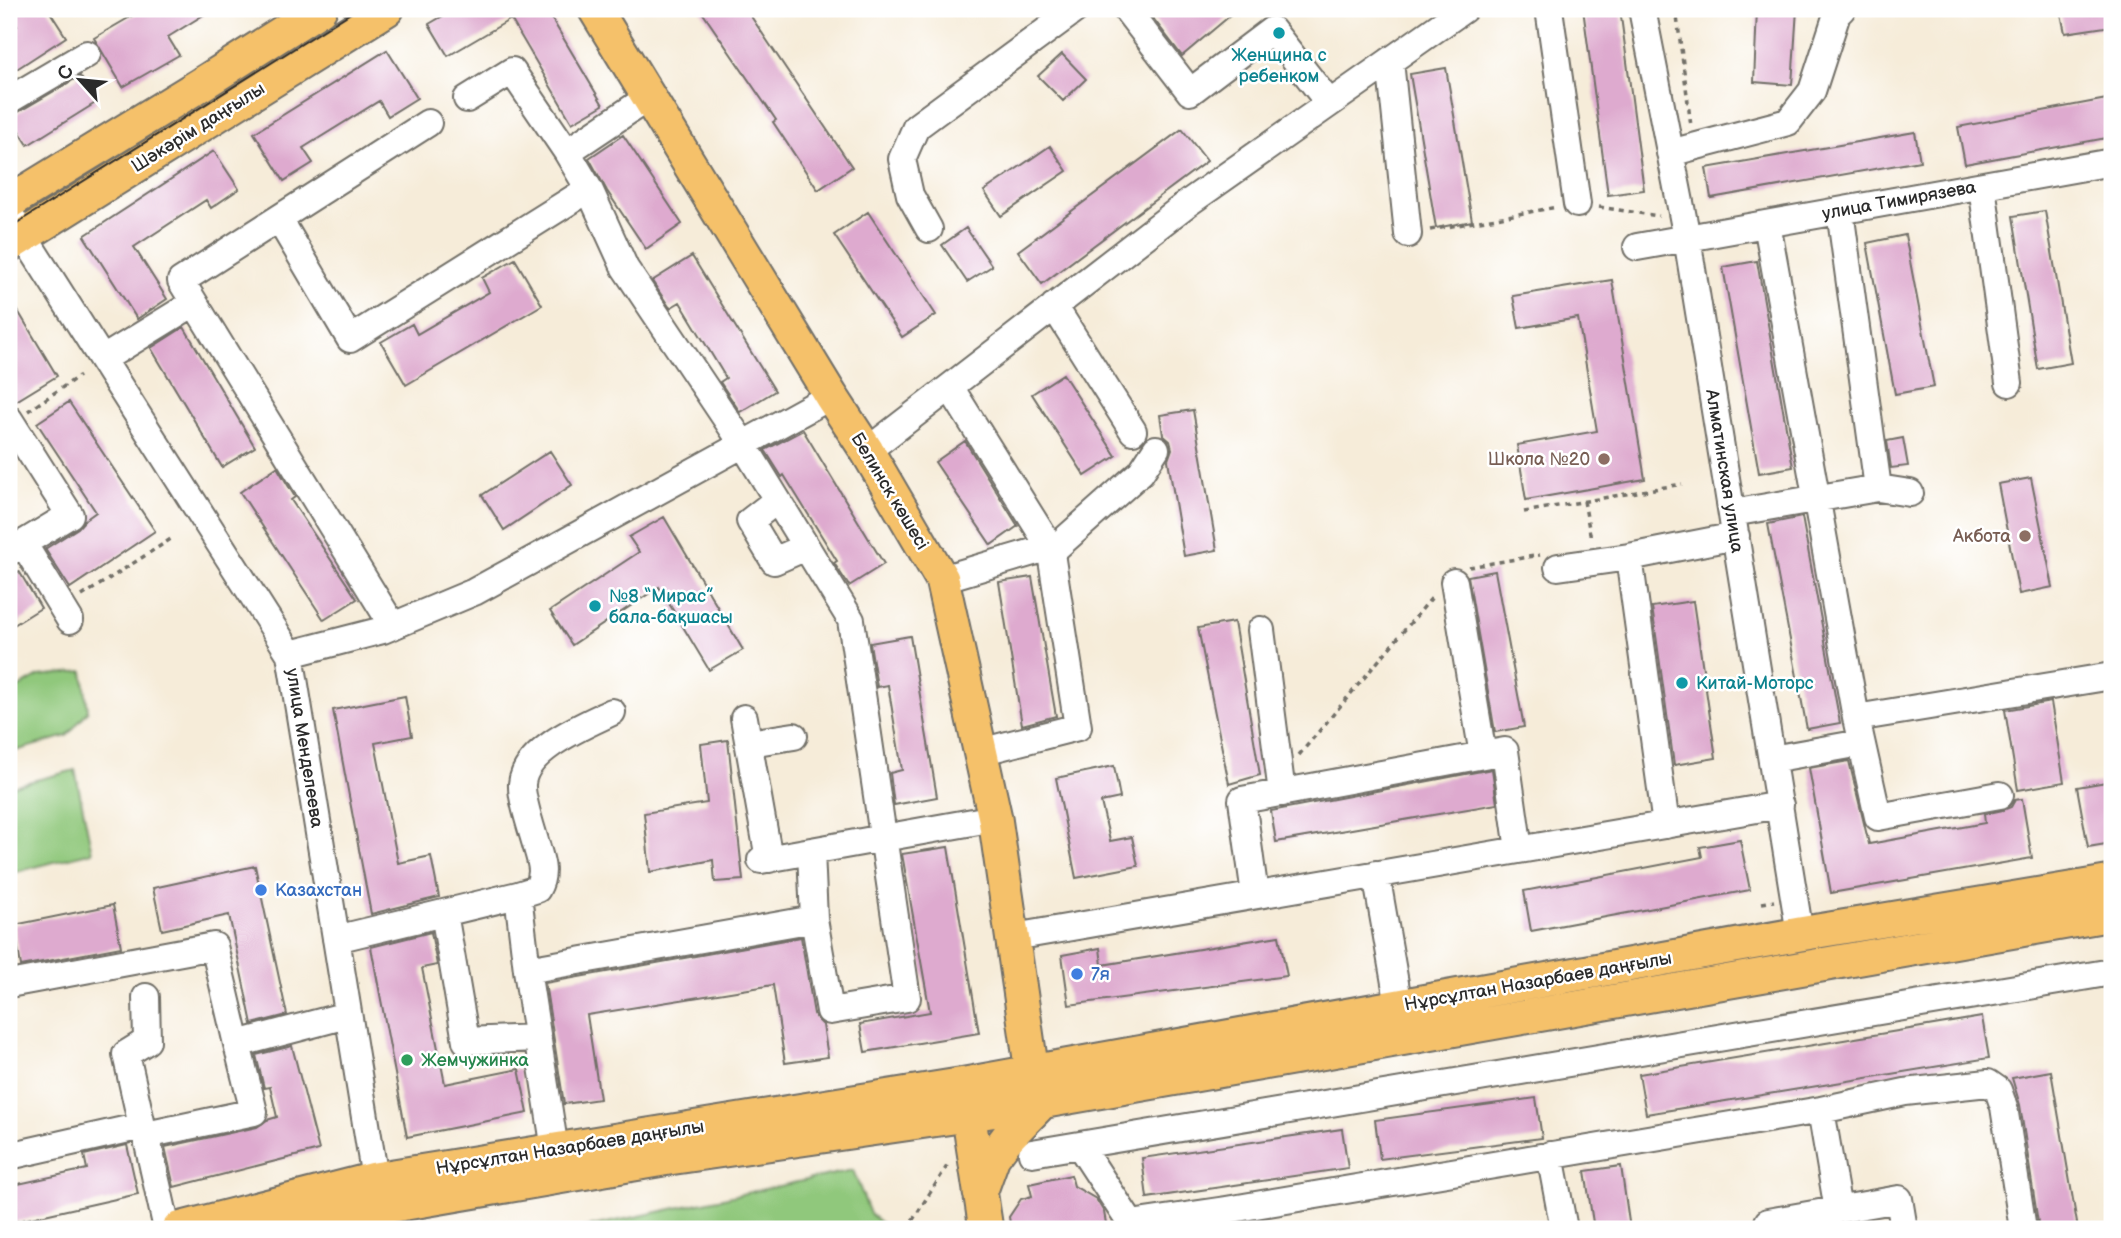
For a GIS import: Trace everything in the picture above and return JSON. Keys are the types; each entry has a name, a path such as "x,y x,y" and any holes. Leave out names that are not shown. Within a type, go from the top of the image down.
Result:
{"main road":[{"name":"Шәкәрім даңғылы","path":"9,202 320,9"},
{"name":"Шәкәрім даңғылы","path":"13,232 387,9"},
{"name":"Белинск көшесі","path":"595,9 867,451 942,579 995,818 1014,937 1025,1035 1036,1092"},
{"name":"Нұрсұлтан Назарбаев даңғылы","path":"1036,1092 1399,1006 1800,934 2112,882"},
{"name":"Нұрсұлтан Назарбаев даңғылы","path":"284,1229 379,1193 555,1150 1036,1092 1807,968 2112,914"},
{"path":"1800,934 1807,968"},
{"path":"980,1193 993,1157 1036,1092"},
{"name":"Нұрсұлтан Назарбаев даңғылы","path":"179,1229 379,1193 669,1158 966,1100"},
{"path":"966,1100 962,1158 980,1193 986,1229"}],"street":[{"path":"929,229 910,195 902,159 916,127 1076,9"},
{"path":"1126,9 1190,92 1272,30 1329,103"},
{"path":"867,451 1188,203 1464,9"},
{"path":"1549,9 1577,204"},
{"name":"Алматинская улица","path":"1642,9 1687,238 1800,934"},
{"path":"1670,153 1788,122 1812,91 1837,14 1842,9"},
{"path":"9,100 87,54"},
{"path":"1390,61 1408,234"},
{"path":"467,99 512,71 589,189 625,268 743,444 851,620 907,999 831,1011 814,919 811,851"},
{"path":"567,152 649,97"},
{"path":"393,626 181,281 428,123"},
{"name":"улица Тимирязева","path":"1637,247 2112,162"},
{"path":"1982,186 2009,383"},
{"path":"279,219 350,339 589,189"},
{"path":"1840,211 1878,488"},
{"path":"1767,224 1859,730 1878,817 2000,795"},
{"name":"улица Менделеева","path":"13,232 103,359 290,654 347,1015 379,1193"},
{"path":"103,359 194,303"},
{"path":"1054,306 1133,431"},
{"path":"950,387 1051,549 1078,727 981,752"},
{"path":"290,654 393,626 474,592 831,396"},
{"path":"10,421 70,515 16,547 66,614"},
{"path":"942,579 1051,549 1141,472 1156,449"},
{"path":"1554,560 1596,562 1629,557 1816,498 1878,488 1910,493"},
{"path":"1629,557 1666,825"},
{"path":"1454,580 1483,755"},
{"path":"1261,630 1281,785"},
{"path":"1772,759 1859,730 2112,676"},
{"path":"335,939 537,889 543,878 541,863 522,784 530,766 549,744 612,712"},
{"path":"794,736 746,730 765,860 995,818"},
{"path":"1255,895 1242,800 1281,785 1505,751 1519,850"},
{"path":"1014,937 1780,805"},
{"path":"1376,874 1399,1006"},
{"path":"518,895 555,1150"},
{"path":"444,913 466,1041 538,1038"},
{"path":"527,970 814,919"},
{"path":"9,984 214,946 254,1112 9,1156"},
{"path":"1032,1153 2112,972"},
{"path":"146,998 148,1041 126,1054 167,1229"},
{"path":"237,1044 347,1015"},
{"path":"1080,1146 1131,1226 1228,1220 1550,1155 1821,1110 1905,1092 1988,1083 1998,1090 2004,1107 2023,1229"},
{"path":"1821,1110 1838,1210"},
{"path":"1550,1155 1564,1229"},
{"path":"1770,1229 1768,1222 1899,1199 1904,1229"}],"path":[{"path":"1408,234 1577,204 1659,216"},
{"path":"10,421 79,376"},
{"path":"1524,512 1682,484"},
{"path":"1584,501 1596,562"},
{"path":"66,614 174,537"},
{"path":"1281,785 1454,580 1554,560"},
{"path":"907,1229 962,1158"}],"green space":[{"path":"83,671 88,711 67,736 9,753 9,693 39,676"},
{"path":"75,770 92,852 9,874 9,787"},
{"path":"853,1170 870,1214 888,1229 579,1229"}],"building":[{"path":"9,9 48,9 66,37 9,74 9,32 17,26 9,14"},
{"path":"144,9 213,9 168,37 179,55 123,87 94,38"},
{"path":"455,9 546,9 603,105 572,123 511,19 448,56 429,24"},
{"path":"700,9 746,9 852,167 818,190 773,122 776,120"},
{"path":"1146,9 1238,9 1182,56"},
{"path":"1583,9 1620,9 1644,190 1608,195"},
{"path":"1757,9 1797,9 1792,85 1754,82"},
{"path":"2060,9 2112,9 2112,26 2065,33"},
{"path":"387,50 417,98 388,116 379,101 303,148 313,163 284,181 254,133"},
{"path":"1062,54 1086,79 1063,101 1038,76"},
{"path":"1446,68 1472,221 1436,228 1410,74"},
{"path":"80,76 97,102 28,145 10,117"},
{"path":"2112,98 2112,137 1965,164 1958,127"},
{"path":"1182,129 1207,161 1042,284 1018,251"},
{"path":"1915,132 1920,161 1711,198 1706,168"},
{"path":"623,135 682,224 646,249 607,191 589,158"},
{"path":"1050,146 1067,171 1001,216 984,191"},
{"path":"214,151 239,189 211,208 206,200 134,247 167,299 137,319 84,236"},
{"path":"2045,211 2071,363 2038,369 2013,216"},
{"path":"868,212 936,315 902,337 834,235"},
{"path":"966,228 992,266 967,282 942,245"},
{"path":"1905,235 1934,387 1895,394 1867,243"},
{"path":"692,256 775,391 740,412 720,382 726,378 680,302 670,308 652,281"},
{"path":"515,259 542,305 406,385 381,342 412,324 417,334 489,292 482,278"},
{"path":"1757,261 1793,467 1759,473 1723,267"},
{"path":"1612,280 1645,479 1526,500 1517,445 1597,431 1578,318 1519,328 1513,296"},
{"path":"9,296 57,376 16,401 9,388"},
{"path":"184,327 255,447 222,467 151,348"},
{"path":"1063,374 1116,456 1085,476 1032,394"},
{"path":"69,402 155,531 70,588 45,549 78,528 96,512 37,423"},
{"path":"1193,410 1217,550 1184,556 1168,460 1172,449 1170,441 1163,435 1160,415"},
{"path":"803,430 884,564 849,586 834,563 837,561 784,475 782,477 765,450"},
{"path":"1903,438 1908,466 1891,468 1887,441"},
{"path":"965,441 1018,526 991,545 935,462"},
{"path":"550,451 572,485 504,530 482,495"},
{"path":"277,467 295,497 291,500 357,599 324,620 240,492"},
{"name":"Акбота","path":"2031,478 2053,587 2019,594 1998,484"},
{"path":"664,517 743,650 709,670 659,587 572,645 550,611 639,552 629,537"},
{"path":"1802,517 1840,723 1807,729 1768,524"},
{"path":"19,571 41,608 9,628 9,577"},
{"path":"1495,571 1524,727 1495,732 1468,576"},
{"path":"1032,577 1056,716 1022,725 999,582"},
{"name":"Китай-Моторс","path":"1693,601 1716,758 1674,765 1652,607"},
{"path":"1234,622 1260,775 1229,784 1198,628"},
{"path":"910,636 937,797 894,805 890,773 902,770 888,685 877,687 870,643"},
{"path":"405,696 412,736 375,743 398,863 431,856 439,897 371,914 333,710"},
{"path":"2051,702 2064,782 2018,790 2005,710"},
{"path":"728,740 743,880 715,882 713,860 650,872 644,813 707,803 701,744"},
{"path":"1849,761 1869,844 1985,823 1984,814 2011,807 2015,800 2022,799 2032,858 1831,893 1809,768"},
{"path":"1114,766 1120,798 1101,802 1110,841 1132,837 1138,866 1076,878 1056,778"},
{"path":"1492,769 1497,804 1276,842 1271,811"},
{"path":"2112,781 2112,843 2088,847 2077,787"},
{"path":"1740,840 1750,890 1531,931 1524,891 1702,857 1700,847"},
{"path":"948,847 979,1033 865,1052 860,1024 930,1012 902,854"},
{"path":"255,866 287,1015 252,1024 229,915 162,930 153,888"},
{"path":"113,905 121,947 21,966 14,925"},
{"path":"431,932 437,965 422,968 445,1084 519,1069 528,1113 407,1137 371,947"},
{"path":"1279,936 1287,976 1069,1005 1062,955 1100,948 1102,965"},
{"path":"801,937 814,1014 823,1025 828,1057 785,1063 773,985 587,1015 600,1099 564,1104 545,983"},
{"path":"1982,1017 1989,1058 1646,1114 1639,1074"},
{"path":"292,1046 319,1150 174,1187 165,1147 257,1127 277,1117 270,1087 264,1088 256,1055"},
{"path":"2051,1071 2078,1229 2039,1229 2020,1105 2012,1078"},
{"path":"1536,1098 1542,1138 1380,1159 1375,1120"},
{"path":"1342,1129 1348,1168 1147,1198 1142,1158"},
{"path":"127,1145 138,1194 9,1223 9,1186 87,1169 84,1155"},
{"path":"1621,1166 1630,1229 1594,1229 1585,1171"},
{"path":"1071,1175 1074,1186 1096,1199 1104,1212 1107,1229 1011,1229 1009,1217 1021,1199 1032,1196 1029,1184"}],"tram line":[{"path":"9,228 357,9"}],"place":[{"name":"Женщина с ребенком","path":"1279,33"},
{"name":"Школа №20","path":"1604,459"},
{"name":"Акбота","path":"2025,536"},
{"name":"№8 “Мирас” бала-бақшасы","path":"595,606"},
{"name":"Китай-Моторс","path":"1682,683"},
{"name":"Казахстан","path":"261,890"},
{"name":"7я","path":"1077,974"},
{"name":"Жемчужинка","path":"407,1060"}]}
